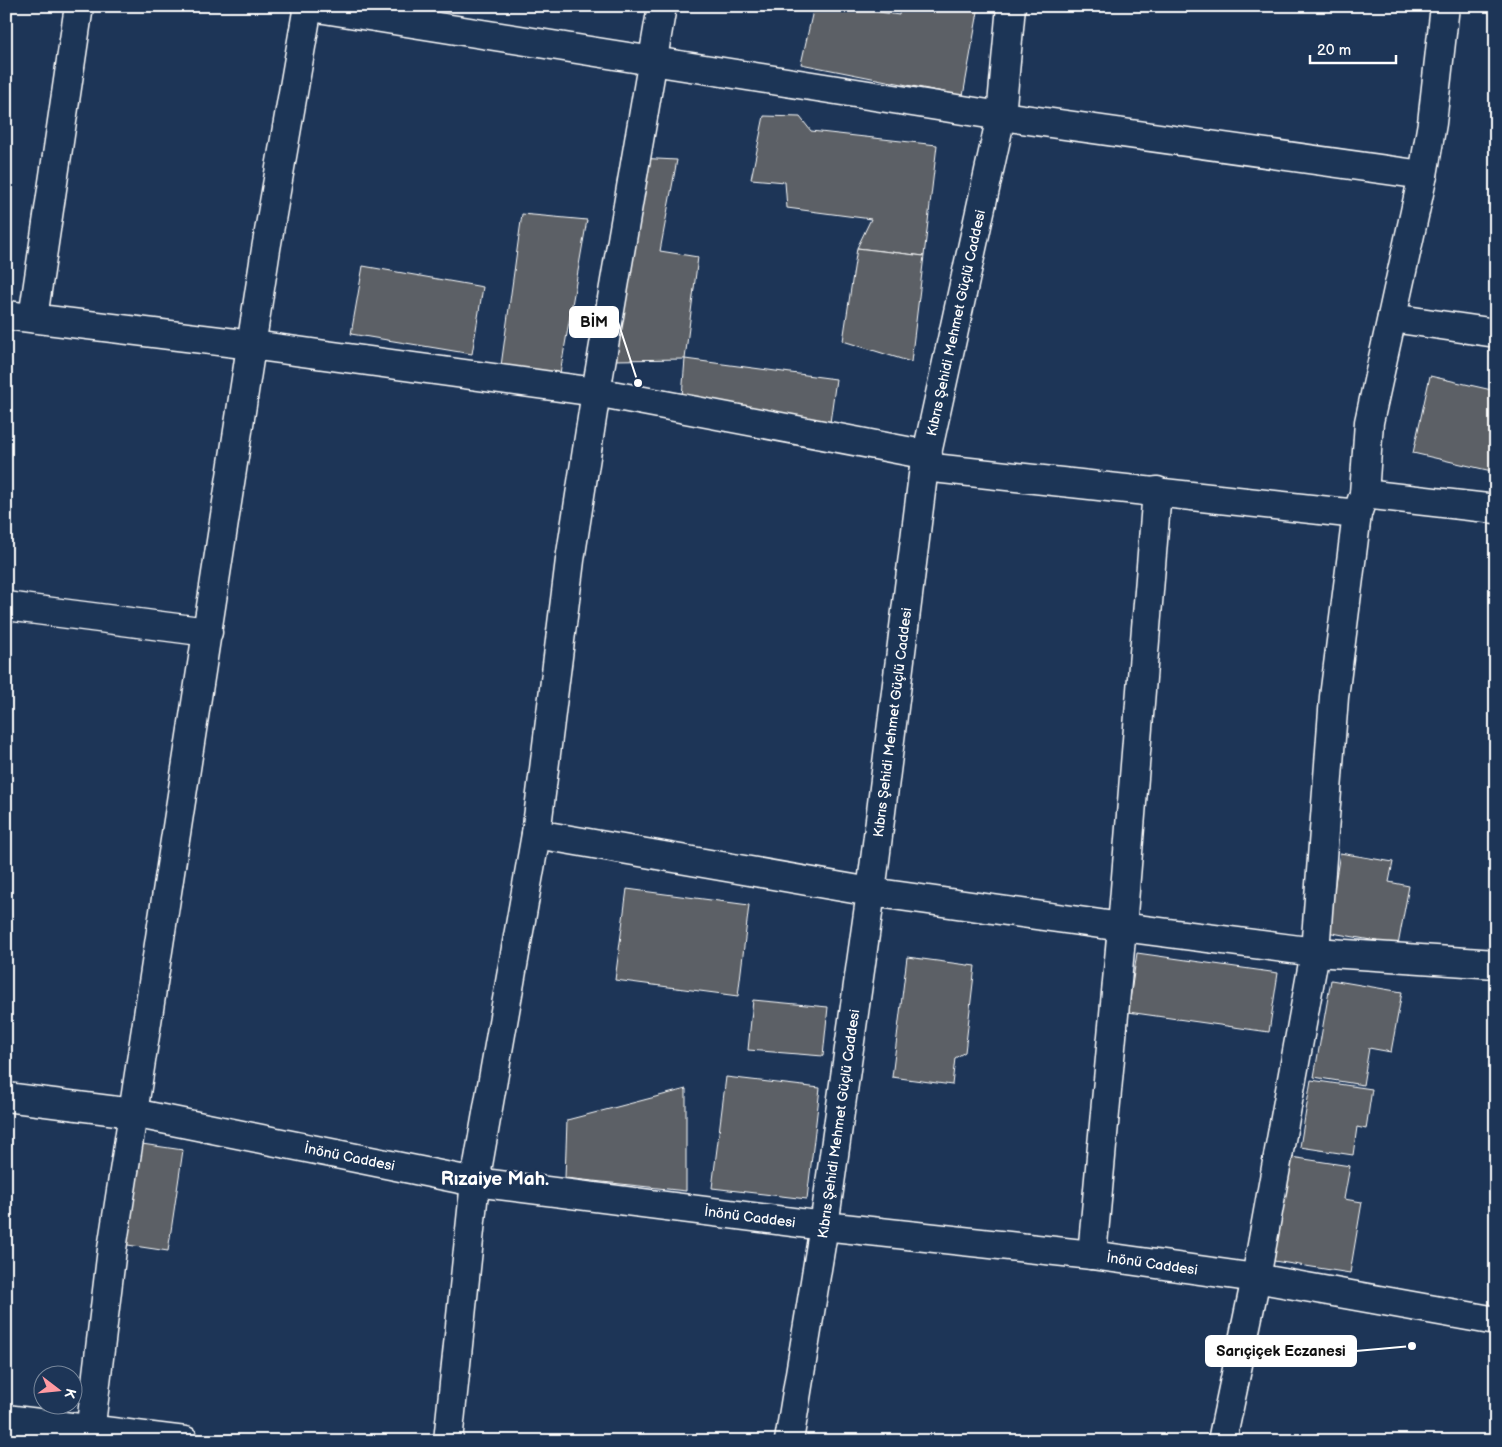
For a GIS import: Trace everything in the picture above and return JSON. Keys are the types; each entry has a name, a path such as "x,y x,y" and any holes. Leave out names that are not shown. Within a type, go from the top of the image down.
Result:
{"street":[{"path":"34,318 79,6"},
{"path":"90,1435 112,1249 266,249 307,6 1001,116 1423,175"},
{"path":"448,1441 475,1182 536,834 570,560 596,392 662,6"},
{"name":"Kıbrıs Şehidi Mehmet Güçlü Caddesi","path":"789,1441 824,1226 871,892 926,461 1001,116 1011,6"},
{"path":"1222,1441 1256,1278 1315,952 1334,696 1361,504 1369,422 1423,175 1432,124 1445,6"},
{"path":"6,314 252,344 596,392 926,461 1157,491 1361,504 1496,509"},
{"path":"1392,318 1496,333"},
{"path":"1092,1255 1122,927 1157,491"},
{"path":"6,606 208,632"},
{"path":"536,834 871,892 1122,927 1315,952 1496,964"},
{"name":"İnönü Caddesi","path":"6,1097 133,1113 475,1182 824,1226 1092,1255 1256,1278 1496,1321"},
{"path":"6,1419 90,1435 185,1441"}],"building":[{"path":"814,6 860,6 860,9 899,15 900,6 979,6 963,96 801,64"},
{"path":"764,116 800,117 811,131 937,145 924,256 857,248 871,219 787,208 785,182 751,179"},
{"path":"637,158 677,160 660,251 698,257 685,359 614,360"},
{"path":"522,214 587,220 560,373 500,373"},
{"path":"857,248 924,256 911,362 843,341"},
{"path":"363,266 483,287 472,354 351,334"},
{"path":"685,359 836,379 828,437 681,409"},
{"path":"1430,376 1496,391 1496,472 1413,453"},
{"path":"1340,853 1393,862 1389,882 1409,886 1398,945 1327,932"},
{"path":"627,889 749,905 738,996 615,980"},
{"path":"1137,953 1278,973 1269,1032 1128,1012"},
{"path":"907,957 975,966 965,1052 955,1058 952,1085 892,1077"},
{"path":"1331,980 1402,992 1391,1052 1369,1048 1363,1085 1314,1077"},
{"path":"753,1000 828,1007 823,1056 748,1050"},
{"path":"726,1077 820,1088 807,1199 712,1188"},
{"path":"1311,1080 1372,1089 1366,1129 1357,1127 1353,1155 1300,1147"},
{"path":"686,1089 686,1191 565,1178 567,1120"},
{"path":"135,1143 183,1150 168,1251 121,1244"},
{"path":"1291,1157 1350,1166 1344,1199 1362,1202 1350,1273 1274,1261"}],"place":[{"name":"BİM","path":"638,383"},
{"name":"Sarıçiçek Eczanesi","path":"1412,1346"}],"district":[{"name":"Rızaiye Mah.","path":"495,1179"}]}
